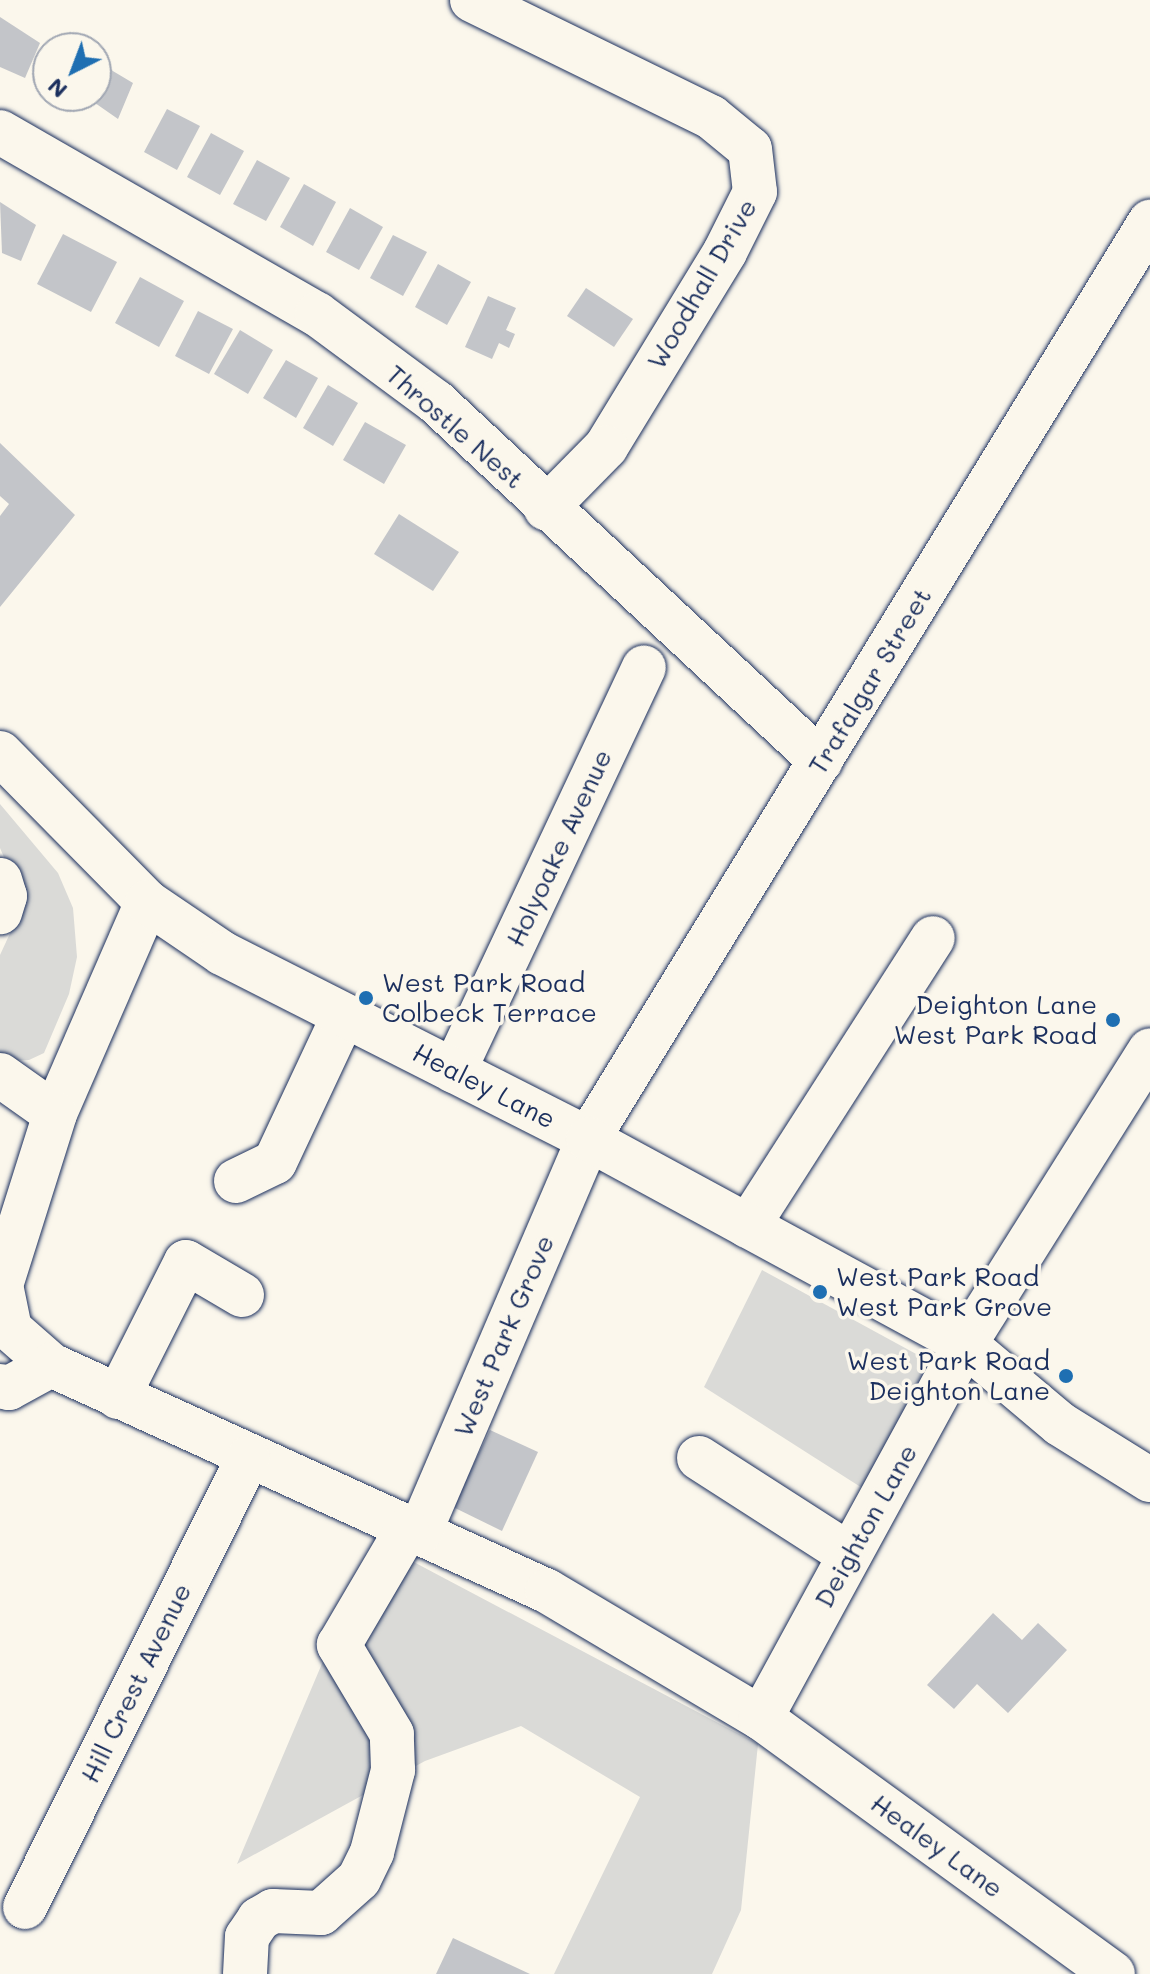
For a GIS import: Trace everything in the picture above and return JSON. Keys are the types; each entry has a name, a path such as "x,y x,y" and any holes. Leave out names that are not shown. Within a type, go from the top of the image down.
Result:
{"street":[{"name":"Woodhall Drive","path":"472,0 711,117 750,149 755,192 725,252 606,447 546,508"},
{"name":"Throstle Nest","path":"0,132 317,314 436,402 546,508 821,761"},
{"name":"Trafalgar Street","path":"588,1139 1150,222"},
{"name":"Holyoake Avenue","path":"454,1071 644,668"},
{"name":"Healey Lane","path":"0,753 147,902 222,953 588,1139 965,1344 1060,1424 1150,1480"},
{"path":"0,880 5,896 0,912"},
{"name":"Healey Lane","path":"147,902 55,1114 4,1263 1,1285 10,1329 51,1365 248,1458 547,1591 761,1718 1113,1974"},
{"path":"748,1226 933,938"},
{"path":"236,1181 275,1162 344,1015"},
{"name":"Deighton Lane","path":"761,1718 965,1344 1150,1050"},
{"path":"0,1075 55,1114"},
{"name":"West Park Grove","path":"245,1974 247,1937 259,1919 273,1911 321,1913 359,1879 372,1852 393,1770 392,1734 339,1645 413,1532 588,1139"},
{"path":"118,1397 186,1262 242,1295"},
{"path":"0,1386 9,1388 51,1365"},
{"name":"Hill Crest Avenue","path":"25,1907 248,1458"},
{"path":"699,1458 850,1555"}],"shaded area":[{"path":"0,804 58,873 73,908 77,957 69,994 44,1053 29,1060 11,1061 0,1054 0,955 12,929 10,871 0,848"},
{"path":"762,1270 929,1361 932,1382 870,1493 704,1387"},
{"path":"374,1541 758,1744 741,1910 712,1974 554,1974 640,1797 521,1726 425,1761 237,1864"}],"building":[{"path":"0,17 32,38 32,62 25,78 0,67"},
{"path":"112,71 133,83 118,119 108,112 112,112"},
{"path":"167,109 200,126 177,170 144,152"},
{"path":"211,133 244,151 220,195 187,177"},
{"path":"257,160 290,178 266,221 233,204"},
{"path":"304,184 336,202 313,246 280,227"},
{"path":"0,202 36,225 21,261 2,253"},
{"path":"350,208 383,227 359,270 326,252"},
{"path":"63,234 117,262 91,312 37,284"},
{"path":"393,235 427,252 403,296 370,278"},
{"path":"438,264 471,282 447,325 415,307"},
{"path":"140,277 184,301 159,347 115,323"},
{"path":"586,288 633,319 614,347 567,316"},
{"path":"488,296 516,308 506,330 515,334 509,348 499,343 492,359 465,347"},
{"path":"198,311 233,329 209,374 175,356"},
{"path":"240,330 273,350 248,394 214,374"},
{"path":"286,360 318,378 296,418 263,398"},
{"path":"328,385 358,403 333,446 303,428"},
{"path":"365,422 406,445 384,484 343,460"},
{"path":"0,443 75,515 0,607 0,516 9,504 0,496"},
{"path":"399,514 459,552 433,591 374,554"},
{"path":"490,1430 538,1452 502,1531 453,1507"},
{"path":"993,1613 1022,1640 1038,1623 1067,1650 1008,1713 977,1684 954,1709 927,1685"},
{"path":"453,1938 530,1974 436,1974"}],"place":[{"name":"West Park Road Colbeck Terrace","path":"366,998"},
{"name":"Deighton Lane West Park Road","path":"1113,1020"},
{"name":"West Park Road West Park Grove","path":"820,1292"},
{"name":"West Park Road Deighton Lane","path":"1066,1376"}]}
